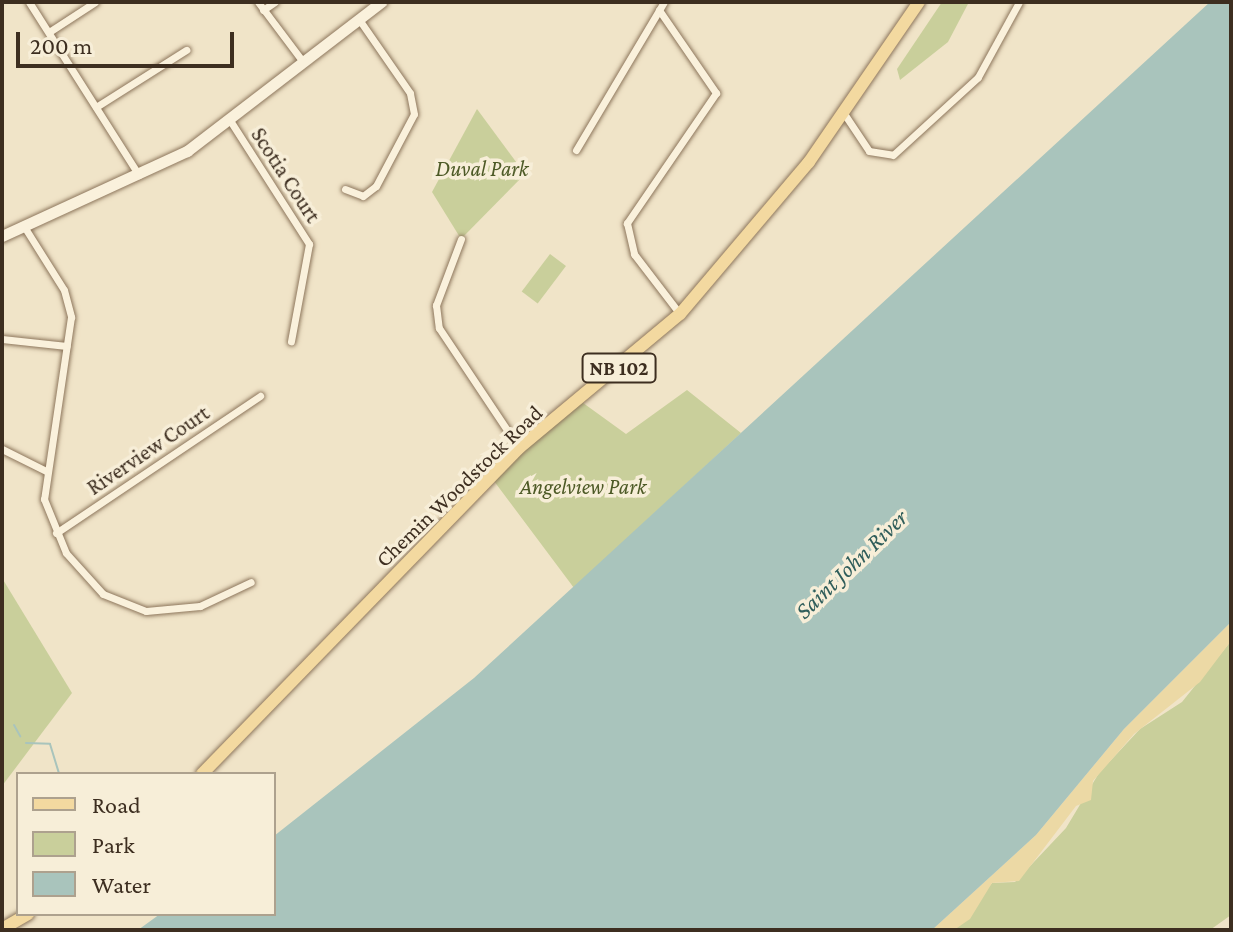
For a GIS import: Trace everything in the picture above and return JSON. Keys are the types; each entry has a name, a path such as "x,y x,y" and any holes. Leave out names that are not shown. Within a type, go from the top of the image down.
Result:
{"main road":[{"name":"Chemin Woodstock Road","path":"204,772 519,448 680,314 845,115 919,2"},
{"path":"2,929 25,916"}],"street":[{"path":"29,2 141,177"},
{"path":"49,32 95,2"},
{"path":"275,2 261,6 303,62"},
{"path":"2,236 141,177 231,122 366,10 381,2"},
{"path":"576,150 664,2"},
{"path":"845,115 869,151 893,155 978,77 1019,2"},
{"path":"345,189 363,196 376,186 414,114 410,93 366,10"},
{"path":"659,10 716,93 627,223 634,254 680,314"},
{"path":"96,107 186,50"},
{"name":"Scotia Court","path":"231,122 309,244 291,341"},
{"path":"25,228 64,290 71,317 44,499 56,533 93,586 146,611 187,610 251,582"},
{"path":"461,239 436,305 439,328 519,448"},
{"path":"2,339 67,346"},
{"name":"Riverview Court","path":"56,533 260,396"},
{"path":"2,449 46,471"}],"green space":[{"path":"942,2 969,2 948,42 900,80 897,69"},
{"name":"Duval Park","path":"477,109 525,174 461,239 432,192"},
{"path":"550,254 566,266 538,304 522,292"},
{"name":"Angelview Park","path":"687,390 741,433 574,588 491,477 579,400 626,434"},
{"path":"2,578 72,693 2,786"},
{"path":"1231,641 1231,915 1210,930 954,930 992,883 1015,882 1066,828 1099,773 1140,729 1182,702"}],"sand":[{"path":"1231,622 1231,641 1200,682 1134,734 1093,781 1091,800 1076,806 1019,881 992,883 970,919 954,930 932,930 1036,835 1124,729"}],"water":[{"name":"Saint John River","path":"1210,2 1231,2 1231,622 1124,729 1036,835 932,930 138,930 157,916 276,916 276,834 474,678"}],"waterway":[{"path":"14,725 20,736"},
{"path":"26,743 50,744 58,772"}]}
